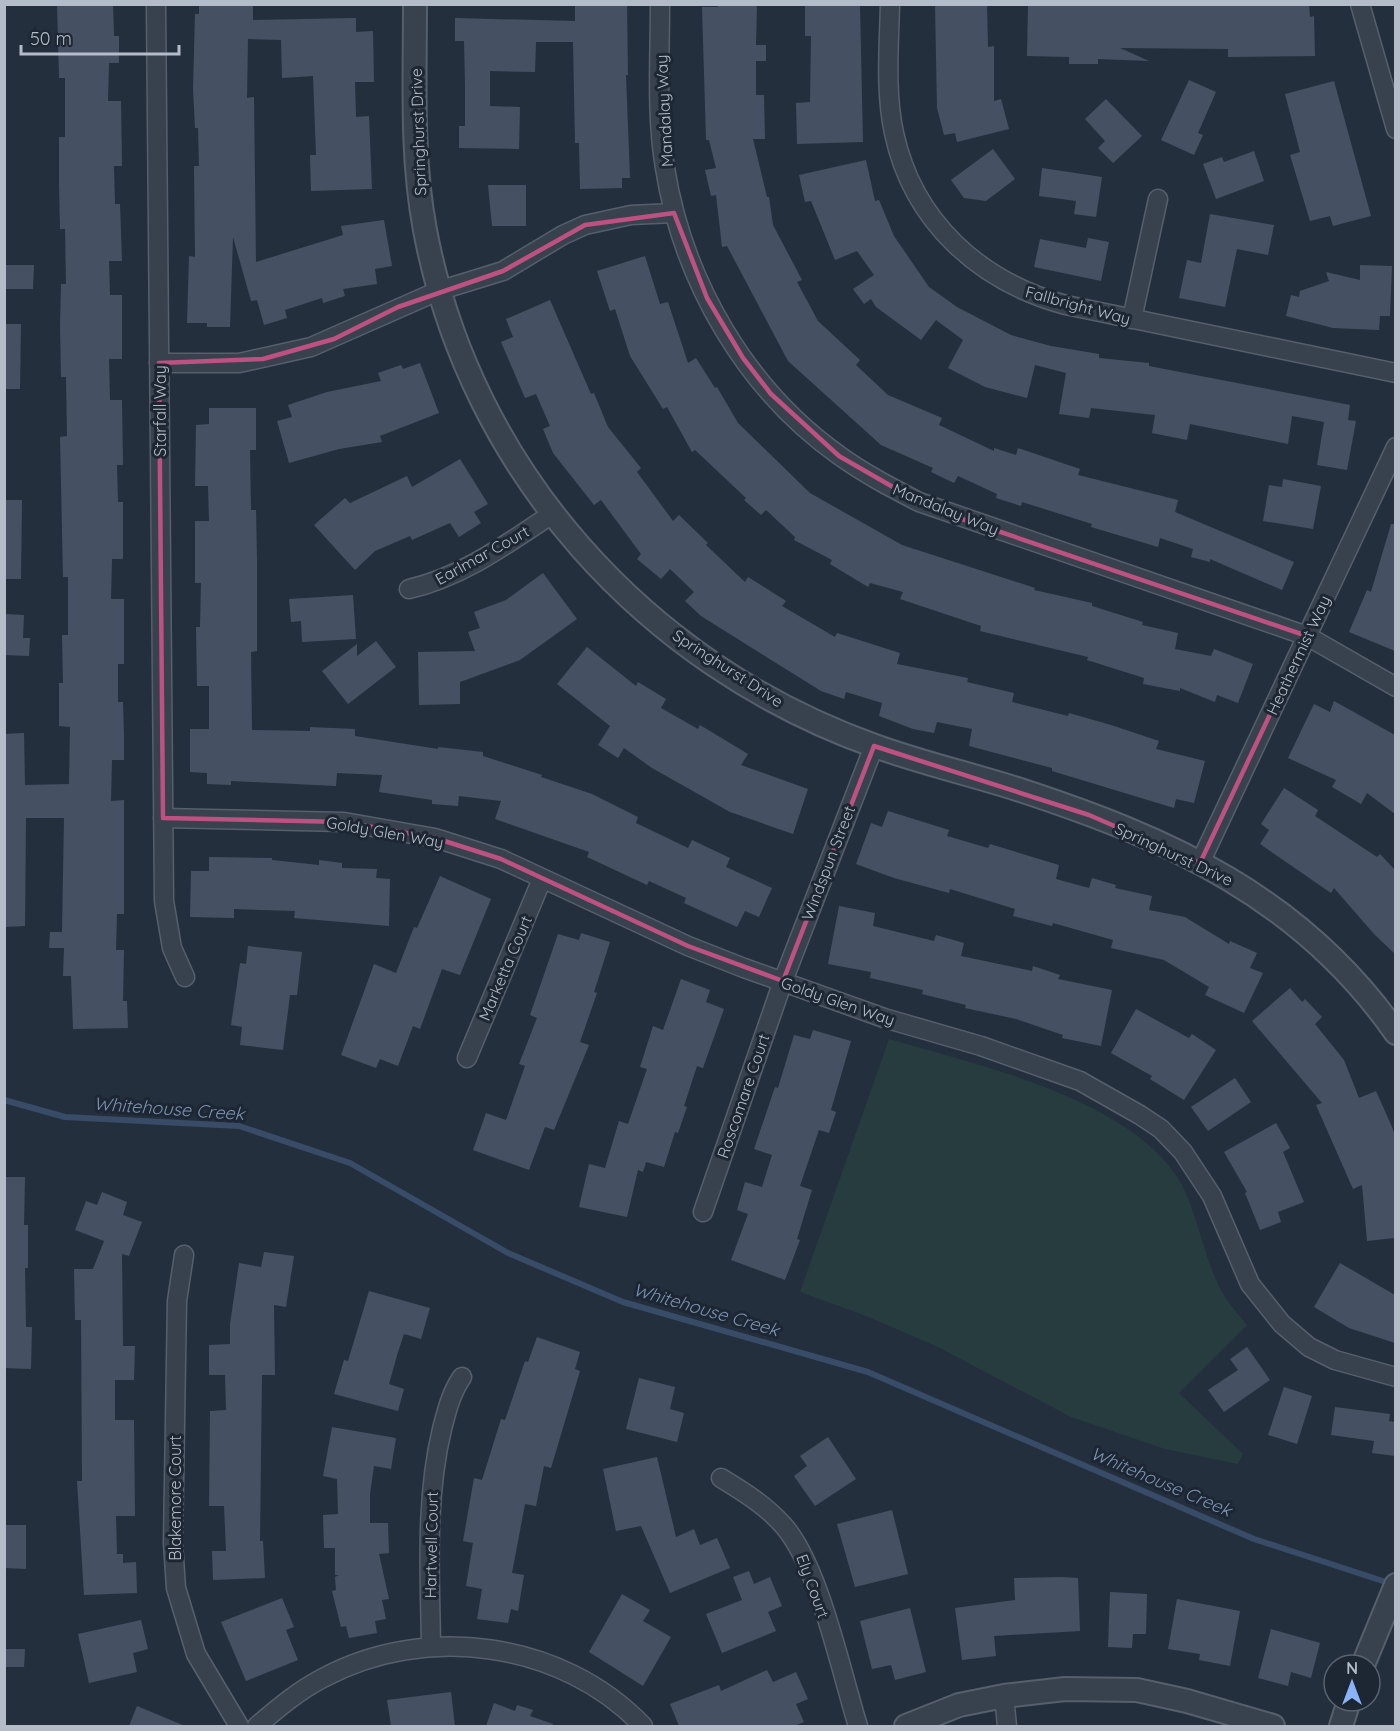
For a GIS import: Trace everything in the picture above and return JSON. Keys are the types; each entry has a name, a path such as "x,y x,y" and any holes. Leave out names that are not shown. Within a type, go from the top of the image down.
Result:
{"street":[{"name":"Starfall Way","path":"156,4 163,818 166,925 172,948 185,977"},
{"name":"Springhurst Drive","path":"415,4 418,186 438,291 479,399 512,457 552,514 593,562 630,598 712,662 801,714 874,746 1016,789 1089,815 1200,863 1251,891 1323,946 1373,1001 1395,1033"},
{"name":"Mandalay Way","path":"660,4 660,122 665,167 674,213 688,256 707,298 742,358 779,402 839,456 898,492 962,519 1182,591 1307,636 1395,687"},
{"name":"Fallbright Way","path":"890,4 889,86 894,132 908,176 930,217 945,235 979,266 1019,290 1050,300 1395,373"},
{"path":"1360,4 1395,129"},
{"path":"1132,319 1158,199"},
{"path":"159,363 239,363 311,347 438,291 503,271 563,235 585,225 631,215 674,213"},
{"name":"Heathermist Way","path":"1200,863 1395,447"},
{"name":"Earlmar Court","path":"409,589 453,575 552,514"},
{"name":"Windspun Street","path":"783,981 874,746"},
{"name":"Goldy Glen Way","path":"163,818 344,822 435,838 501,859 688,946 884,1018 981,1046 1080,1081 1161,1129 1183,1152 1212,1196 1250,1284 1281,1324 1309,1347 1335,1360 1395,1377"},
{"name":"Marketta Court","path":"467,1058 542,879"},
{"name":"Roscomare Court","path":"703,1212 783,981"},
{"name":"Blakemore Court","path":"184,1255 177,1312 173,1542 176,1588 196,1654 239,1726"},
{"name":"Hartwell Court","path":"431,1646 430,1497 447,1410 454,1389 462,1377"},
{"name":"Ely Court","path":"721,1478 762,1503 797,1544 815,1583 858,1726"},
{"path":"1368,1653 1395,1585"},
{"path":"257,1726 285,1702 325,1677 369,1659 431,1646 490,1649 537,1660 594,1688 643,1726"},
{"path":"906,1726 959,1706 1004,1696 1065,1689 1137,1690 1187,1701 1273,1726"},
{"path":"1004,1696 1007,1726"}],"highlighted area":[{"path":"674,213 707,298 743,358 771,394 839,456 919,502 962,519 1307,636 1200,863 1089,815 874,746 783,981 688,946 501,859 435,838 344,822 163,818 159,363 263,359 334,339 398,307 503,271 585,225"}],"green space":[{"path":"889,1039 1008,1074 1051,1090 1092,1108 1129,1130 1160,1155 1182,1185 1219,1287 1247,1325 1179,1393 1243,1454 1238,1464 1165,1449 1071,1417 936,1346 866,1316 800,1292"}],"building":[{"path":"57,4 113,4 114,36 119,36 119,63 109,63 108,101 121,101 122,166 114,166 115,204 120,204 122,261 109,261 110,295 122,295 122,359 109,359 110,400 122,400 123,465 117,465 118,502 123,502 123,559 112,559 111,599 124,599 124,664 118,664 118,702 123,702 124,760 112,760 111,801 124,800 124,914 117,914 116,950 124,950 123,1001 127,1001 128,1028 73,1029 71,976 63,976 64,948 49,948 50,932 62,932 64,818 26,818 25,926 4,927 4,734 24,733 25,785 69,784 70,727 59,726 59,683 63,683 62,635 68,635 68,577 63,577 60,437 67,436 66,377 61,377 60,325 61,284 66,284 65,229 60,229 59,185 59,137 65,137 65,78 59,78"},
{"path":"199,4 253,4 253,20 356,18 356,32 373,31 374,82 355,82 356,117 369,116 372,189 311,191 310,155 316,155 313,76 282,78 281,40 248,39 247,98 254,97 256,262 343,235 341,226 384,220 392,266 375,269 377,284 343,289 345,296 323,303 322,298 285,310 287,318 264,325 257,300 251,301 233,237 230,327 207,327 207,323 187,323 189,256 195,257 194,166 199,166 198,128 195,128 193,89 195,14 199,14"},
{"path":"575,4 627,4 628,75 626,75 630,178 622,178 622,188 580,189 579,143 575,143 573,42 536,42 535,72 490,71 490,106 520,107 519,149 459,148 459,126 465,126 464,41 455,41 455,18 575,21"},
{"path":"718,4 757,4 756,45 766,45 766,61 756,61 756,95 764,95 765,139 753,139 767,197 769,197 773,225 802,280 797,282 818,321 860,360 856,365 888,395 942,418 939,425 994,451 994,448 1016,455 1018,448 1080,469 1078,475 1178,500 1175,512 1294,562 1282,590 1210,559 1210,562 1191,557 1193,549 1160,538 1158,547 1091,527 1092,524 1022,502 1021,506 996,498 997,494 958,476 954,483 931,472 933,468 881,445 788,361 727,246 722,247 716,195 711,196 705,170 716,168 709,140 706,140 702,7 718,7"},
{"path":"805,4 860,4 863,142 797,144 796,103 810,102 811,36 805,36"},
{"path":"935,4 987,4 988,47 994,46 994,101 1001,99 1009,129 957,142 955,133 944,135 937,108"},
{"path":"1028,4 1309,4 1310,17 1314,16 1315,56 1228,57 1228,49 1120,48 1149,61 1098,59 1098,64 1069,64 1069,57 1027,56"},
{"path":"1189,80 1216,92 1198,133 1203,135 1194,155 1161,140"},
{"path":"1334,81 1371,216 1333,226 1330,216 1310,221 1290,155 1300,152 1285,94"},
{"path":"1106,99 1142,136 1113,163 1098,148 1105,141 1085,119"},
{"path":"993,149 1015,179 986,201 964,198 951,180"},
{"path":"1254,151 1264,181 1216,199 1203,164 1222,157 1224,162"},
{"path":"866,160 875,201 879,200 894,236 929,287 957,307 1011,335 1051,346 1099,354 1099,358 1149,363 1149,366 1350,405 1348,420 1356,421 1347,470 1317,465 1324,422 1292,416 1288,444 1190,424 1187,440 1152,433 1155,415 1091,408 1089,418 1059,414 1066,373 1035,365 1027,398 985,387 948,368 963,340 936,320 921,340 876,307 871,299 864,304 853,289 874,275 857,251 835,260 811,201 805,202 799,175"},
{"path":"1042,168 1102,177 1096,217 1074,214 1076,201 1039,196"},
{"path":"488,185 526,185 526,226 492,226"},
{"path":"1210,214 1274,225 1268,255 1237,249 1225,307 1179,298 1187,260 1201,263"},
{"path":"1088,238 1109,242 1101,281 1034,267 1040,239 1086,248"},
{"path":"645,256 660,304 668,302 688,363 696,358 715,388 717,387 738,423 810,493 902,545 1035,588 1034,590 1092,603 1092,606 1143,622 1142,625 1178,633 1175,649 1211,656 1214,649 1253,664 1238,703 1217,695 1215,702 1180,688 1180,691 1143,684 1144,678 1087,660 1088,657 980,631 981,626 900,599 903,592 870,583 868,587 830,564 832,560 794,540 795,537 766,510 761,515 695,450 692,452 667,407 663,409 630,356 615,309 610,311 597,271"},
{"path":"4,265 34,265 33,289 4,289"},
{"path":"1360,265 1392,266 1390,316 1380,316 1379,330 1333,328 1286,316 1291,295 1299,297 1300,291 1329,281 1326,272 1360,280"},
{"path":"550,300 591,394 594,393 608,427 641,468 637,472 673,521 679,515 708,543 706,545 745,582 748,577 786,601 782,606 835,637 837,633 900,653 897,664 968,678 967,682 1014,693 1012,702 1068,716 1069,713 1111,725 1159,741 1156,749 1205,761 1194,803 1176,799 1174,808 1052,771 1052,768 969,746 972,729 937,722 934,733 913,729 879,716 882,703 846,692 844,699 821,691 701,616 685,601 694,592 670,569 661,579 637,559 641,554 601,500 594,505 553,453 543,429 550,426 536,394 525,398 501,342 513,337 506,319"},
{"path":"4,324 21,324 20,389 4,389"},
{"path":"420,363 439,413 380,436 382,442 339,449 289,463 277,421 292,417 288,405 327,392 381,381 378,373 401,365 403,369"},
{"path":"209,408 256,408 256,450 250,450 251,510 256,510 257,559 257,651 251,652 252,730 310,731 310,727 355,729 355,736 438,749 438,747 483,752 483,756 592,794 638,817 636,823 688,848 692,840 730,858 726,867 772,888 759,917 745,911 737,927 684,903 686,898 649,881 647,885 587,857 589,852 495,819 501,801 459,796 458,806 432,804 432,800 379,792 382,775 337,773 336,786 231,781 231,785 207,784 207,773 190,772 190,729 209,729 209,686 197,686 196,627 200,627 201,583 195,583 195,521 209,521 208,486 195,486 196,425 209,424"},
{"path":"460,459 488,504 474,512 481,523 459,537 450,523 412,540 410,536 375,551 355,570 314,525 345,498 350,503 407,476 412,487"},
{"path":"1283,479 1321,486 1313,529 1263,521 1269,485 1282,487"},
{"path":"4,500 22,500 21,579 4,579"},
{"path":"1391,524 1395,524 1395,651 1349,632 1367,590 1371,592"},
{"path":"543,573 577,619 520,660 460,682 460,704 419,705 418,652 475,651 468,632 480,628 474,612 506,600"},
{"path":"353,595 356,639 302,642 301,621 291,622 289,599"},
{"path":"4,614 24,615 23,638 30,638 29,656 4,655"},
{"path":"376,641 396,667 348,704 322,671 357,644 357,656"},
{"path":"587,647 636,686 638,682 666,699 661,708 698,729 700,725 748,754 741,765 808,789 793,834 730,812 652,768 624,748 618,758 598,745 610,726 557,684"},
{"path":"1334,701 1395,735 1395,814 1367,793 1361,804 1332,787 1336,780 1288,758 1314,704 1330,712"},
{"path":"1284,788 1318,810 1315,816 1377,857 1380,854 1395,870 1395,954 1374,934 1334,888 1331,893 1260,844 1269,830 1261,824"},
{"path":"888,811 949,830 947,836 988,848 990,844 1059,865 1056,879 1089,888 1092,878 1116,885 1115,888 1152,896 1149,910 1185,917 1229,944 1230,941 1257,953 1250,968 1263,973 1244,1013 1205,995 1209,987 1164,960 1111,948 1113,940 1053,923 1052,926 1013,916 1015,909 950,889 949,893 894,878 856,864 871,823 882,827"},
{"path":"209,857 272,858 272,860 319,865 319,860 342,863 342,868 377,869 376,878 390,879 389,926 294,918 295,911 234,909 234,918 190,917 191,871 209,871"},
{"path":"440,876 491,899 460,975 442,969 420,1029 413,1026 398,1066 380,1059 376,1068 341,1055 374,964 396,973 414,927 417,928"},
{"path":"839,906 875,913 873,926 934,941 936,935 964,943 961,956 1032,971 1033,966 1060,975 1058,979 1112,990 1101,1046 1062,1038 1063,1035 1016,1019 965,1008 966,1005 922,994 923,990 870,978 871,972 828,964"},
{"path":"581,933 610,942 594,992 597,993 580,1042 589,1045 554,1130 545,1127 529,1170 473,1150 486,1113 506,1120 525,1066 519,1064 537,1018 530,1015 558,934 579,940"},
{"path":"248,946 302,952 297,995 290,995 283,1050 240,1045 242,1027 231,1025 240,963 246,964"},
{"path":"681,979 710,990 706,1002 724,1009 703,1068 697,1066 684,1106 687,1107 678,1133 675,1132 664,1167 646,1162 643,1172 638,1170 627,1217 579,1207 589,1164 605,1168 619,1121 628,1124 647,1069 640,1067 653,1026 663,1030"},
{"path":"1290,988 1302,1002 1305,999 1322,1017 1315,1024 1344,1060 1359,1098 1376,1091 1392,1127 1395,1135 1395,1238 1367,1241 1362,1185 1353,1189 1316,1105 1322,1103 1252,1021"},
{"path":"1136,1009 1189,1038 1192,1034 1216,1050 1184,1100 1150,1079 1152,1076 1111,1053"},
{"path":"813,1030 851,1041 831,1110 836,1112 829,1133 819,1130 800,1186 812,1190 797,1239 800,1240 785,1280 731,1260 748,1214 737,1210 745,1182 762,1187 772,1155 754,1149 775,1087 778,1088 794,1035 810,1039"},
{"path":"1235,1078 1251,1102 1208,1131 1191,1107"},
{"path":"1276,1123 1290,1148 1283,1152 1304,1202 1278,1212 1281,1222 1260,1230 1245,1193 1247,1192 1224,1152"},
{"path":"4,1177 25,1177 24,1225 28,1225 28,1268 25,1268 26,1327 32,1327 31,1369 4,1368"},
{"path":"102,1192 127,1202 123,1215 142,1222 129,1256 122,1254 123,1346 135,1346 134,1380 115,1380 115,1420 134,1420 135,1516 116,1516 117,1554 123,1554 123,1563 136,1562 137,1593 84,1595 77,1481 82,1481 81,1320 75,1320 74,1269 93,1269 104,1241 75,1230 86,1201 97,1205"},
{"path":"264,1252 294,1256 286,1307 274,1305 275,1375 262,1375 260,1541 263,1541 265,1578 213,1580 212,1551 226,1551 224,1506 209,1506 210,1411 226,1410 225,1375 209,1375 209,1345 230,1344 230,1324 239,1263 261,1267"},
{"path":"1340,1263 1395,1295 1395,1343 1349,1328 1314,1307"},
{"path":"369,1291 430,1308 421,1339 404,1334 398,1352 389,1384 404,1389 398,1411 334,1394 344,1360 348,1361"},
{"path":"537,1337 580,1352 575,1369 580,1371 551,1468 544,1466 536,1506 525,1504 512,1573 524,1575 518,1611 511,1609 508,1623 477,1619 482,1589 466,1586 473,1543 463,1541 474,1478 482,1480 501,1419 505,1420 525,1361 528,1362"},
{"path":"1247,1347 1270,1380 1224,1412 1208,1390 1238,1370 1230,1359"},
{"path":"639,1378 675,1387 670,1409 684,1413 677,1442 626,1429"},
{"path":"1284,1387 1312,1396 1297,1444 1268,1435"},
{"path":"1335,1407 1390,1414 1389,1421 1395,1422 1395,1456 1372,1453 1374,1441 1331,1435"},
{"path":"332,1427 396,1438 391,1469 374,1466 370,1494 370,1523 388,1523 389,1553 379,1554 389,1599 382,1600 386,1619 375,1621 377,1633 349,1638 346,1626 341,1627 332,1591 336,1590 335,1577 339,1575 335,1575 335,1548 324,1548 323,1515 338,1514 337,1479 323,1476"},
{"path":"828,1437 856,1479 815,1506 794,1476 807,1466 800,1456"},
{"path":"657,1457 676,1537 694,1529 700,1545 717,1538 730,1568 670,1593 641,1526 616,1531 603,1469"},
{"path":"892,1510 908,1574 855,1587 837,1524"},
{"path":"4,1525 26,1525 26,1569 4,1568"},
{"path":"749,1571 754,1584 770,1577 782,1606 768,1612 776,1631 722,1653 706,1614 742,1600 733,1577"},
{"path":"1014,1578 1078,1578 1080,1631 994,1636 996,1656 962,1660 955,1608 1015,1600"},
{"path":"1110,1592 1147,1594 1146,1634 1133,1634 1132,1648 1108,1647"},
{"path":"622,1594 650,1610 643,1621 671,1637 643,1686 589,1652"},
{"path":"282,1598 294,1627 286,1630 298,1660 246,1681 221,1622"},
{"path":"1177,1599 1240,1611 1230,1666 1199,1660 1200,1654 1168,1649"},
{"path":"910,1608 926,1672 895,1680 891,1665 872,1669 860,1621"},
{"path":"141,1620 148,1649 133,1653 137,1672 89,1683 78,1634"},
{"path":"1271,1629 1320,1643 1311,1678 1291,1672 1288,1686 1258,1678"},
{"path":"4,1649 25,1649 24,1667 4,1667"},
{"path":"767,1670 773,1682 796,1672 808,1699 796,1704 804,1722 794,1726 679,1726 670,1704 719,1685 721,1691"},
{"path":"451,1692 455,1726 391,1726 387,1700"},
{"path":"494,1703 515,1711 517,1705 533,1710 530,1716 553,1724 552,1726 486,1726"},
{"path":"137,1706 185,1726 129,1726"}],"waterway":[{"name":"Whitehouse Creek","path":"4,1100 65,1117 239,1126 350,1163 508,1253 623,1302 868,1372 1254,1539 1392,1584"}]}
